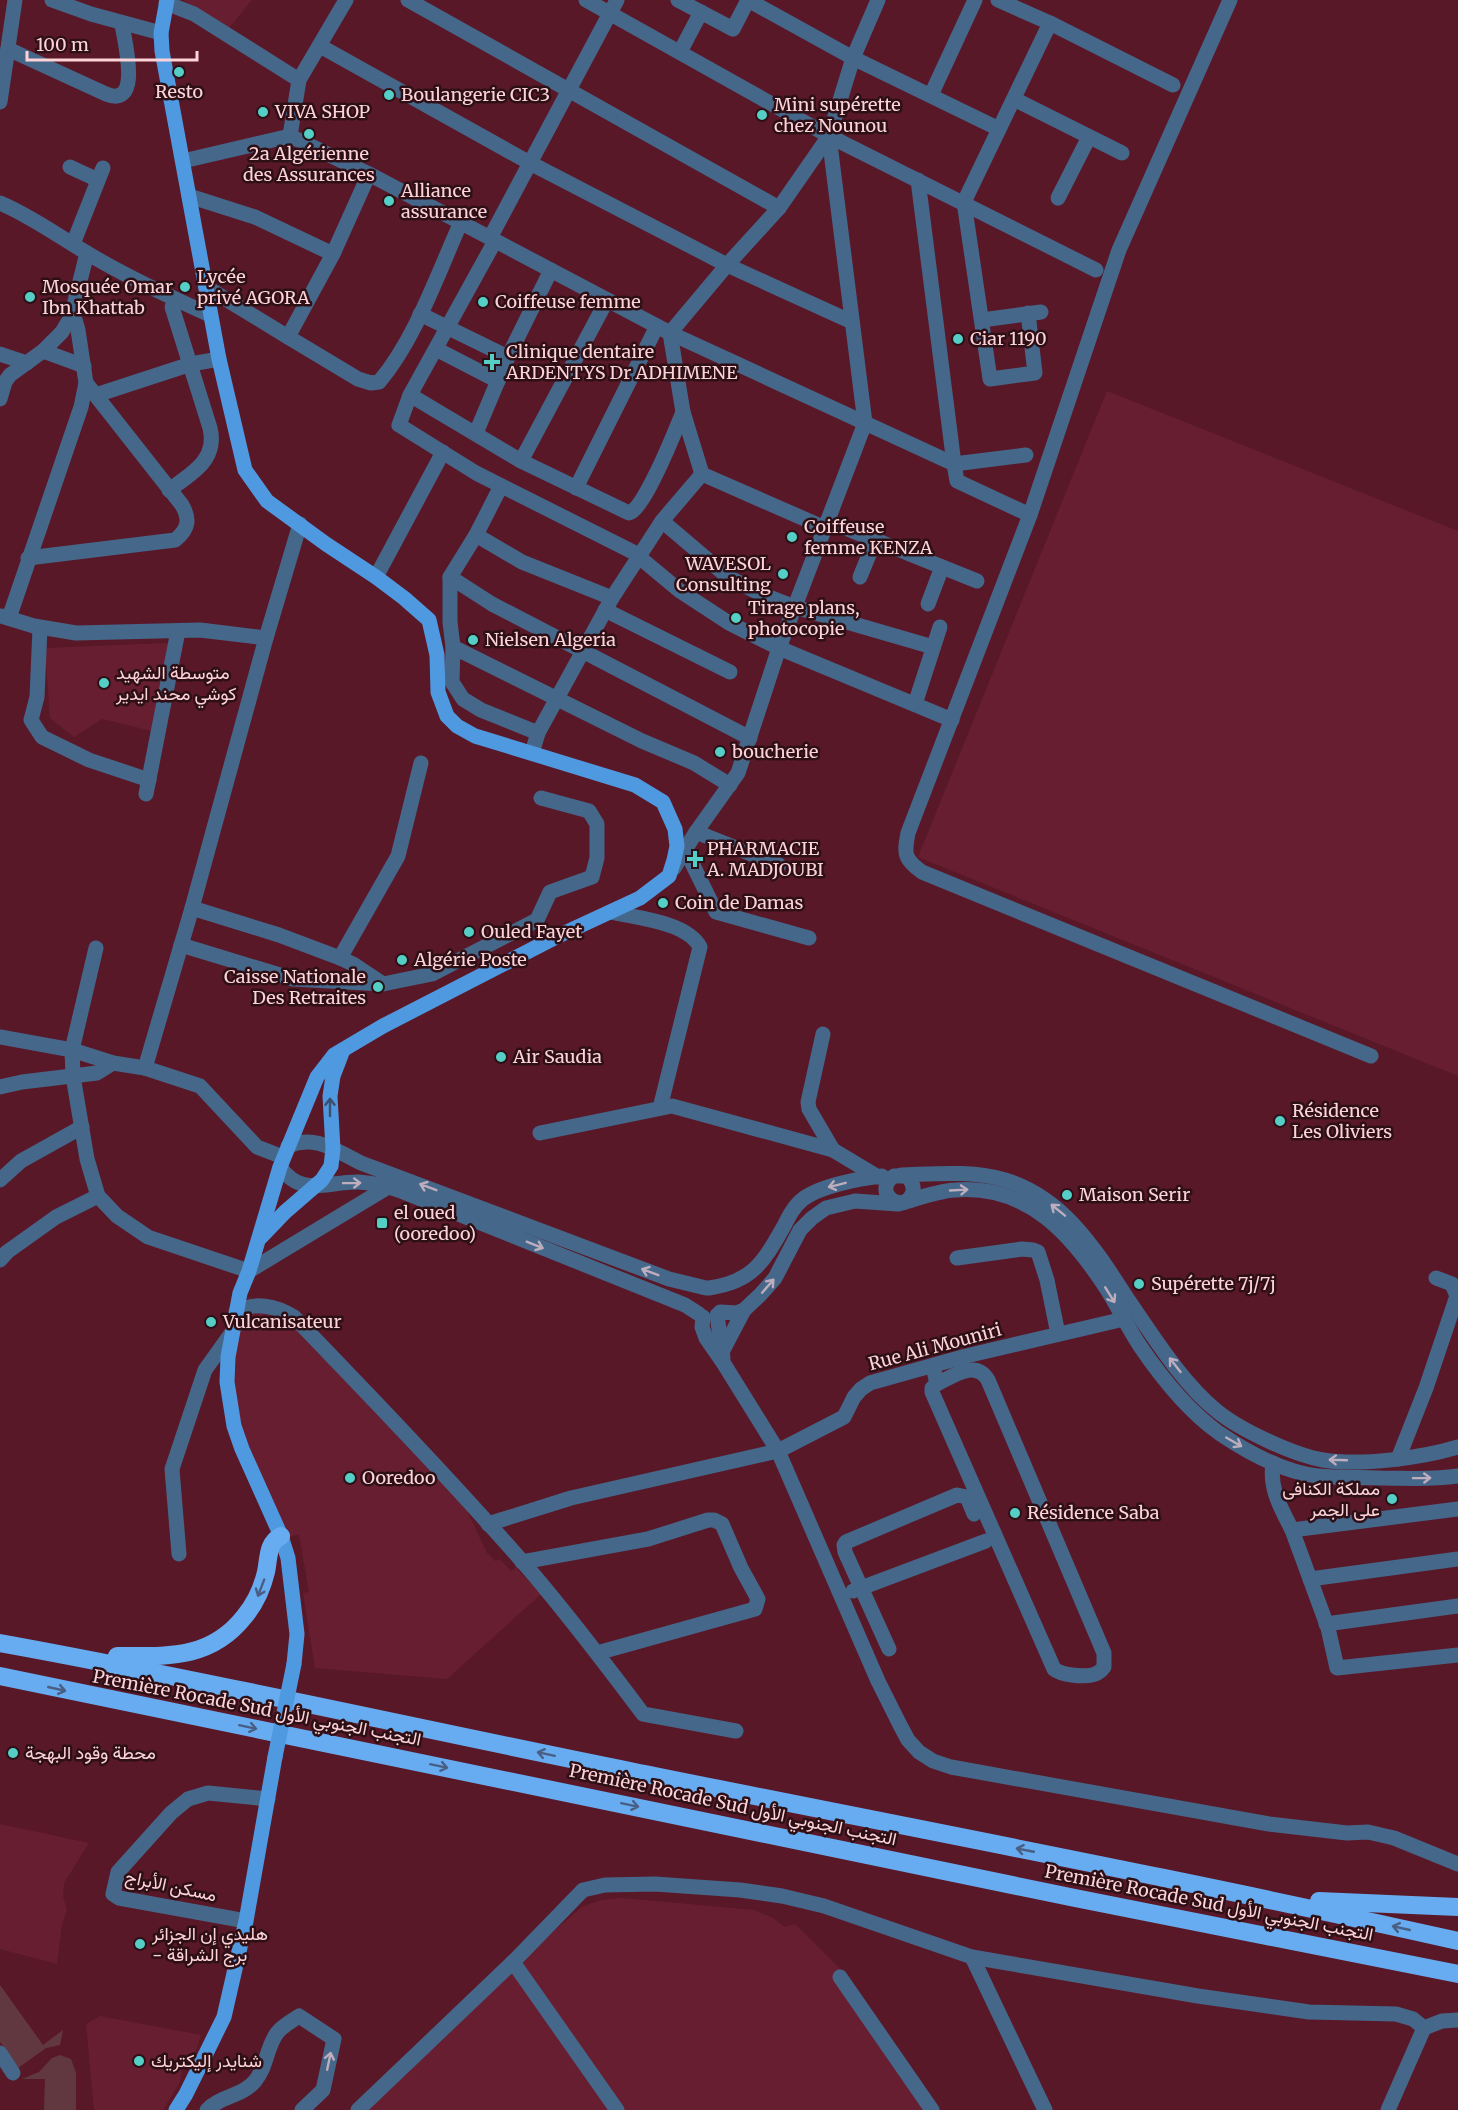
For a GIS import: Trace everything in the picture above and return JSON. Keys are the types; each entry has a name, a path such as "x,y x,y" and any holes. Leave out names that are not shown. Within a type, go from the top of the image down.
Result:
{"highway":[{"path":"75,1656 175,1655 193,1652 213,1644 233,1631 249,1611 260,1591 271,1544 274,1539 282,1536"},
{"name":"Première Rocade Sud التجنب الجنوبي الأول","path":"0,1643 238,1688 558,1757 1271,1899 1458,1941"},
{"name":"Première Rocade Sud التجنب الجنوبي الأول","path":"0,1676 1458,1974"},
{"path":"1271,1899 1458,1907"}],"main road":[{"path":"167,1 160,33 162,51 210,315 245,471 267,501 326,544 376,576 429,620 437,655 438,692 447,716 457,726 475,736 634,785 663,802 675,829 677,846 669,876 640,898 535,948 344,1047 328,1061 316,1077 284,1157 240,1293 230,1335 227,1382 234,1426 242,1449 282,1536 288,1558 297,1634 294,1664 246,1921 224,2017 176,2110"},
{"path":"258,1240 327,1173 333,1157 330,1096 333,1076 344,1047"}],"street":[{"path":"0,102 15,0"},
{"path":"52,0 122,24 160,33"},
{"path":"290,136 299,80 346,0"},
{"path":"408,0 779,208"},
{"path":"586,0 614,7 680,52 829,136 1096,270"},
{"path":"678,0 733,29 748,0 853,58 999,129"},
{"path":"576,488 663,329 727,265 779,208 829,136 853,58 878,0"},
{"path":"931,95 975,0"},
{"path":"998,0 1050,23 1173,85"},
{"path":"1230,0 1119,250 1030,515 908,833 905,848 909,863 922,872 1371,1056"},
{"path":"167,1 194,14 299,80"},
{"path":"614,7 530,163 448,327 410,395 399,425 501,486 624,546 705,609 779,648 952,720"},
{"path":"680,52 701,12"},
{"path":"982,320 1035,312 1035,373 990,379 964,202 1050,23"},
{"path":"8,49 106,94 116,96 125,92 129,82 122,24"},
{"path":"320,46 530,163 727,265 852,322"},
{"path":"1014,99 1122,153"},
{"path":"183,161 290,136 369,174 663,329 954,465 1026,455"},
{"path":"669,876 696,832 738,773 779,648 865,423 829,136"},
{"path":"1058,198 1089,137"},
{"path":"70,167 100,174 73,244"},
{"path":"288,337 333,254 369,174"},
{"path":"918,180 957,481 1030,515"},
{"path":"189,196 255,217 333,254"},
{"path":"0,203 19,211 144,285 210,315"},
{"path":"206,287 358,379 371,383 379,382 391,368 420,314 461,222"},
{"path":"0,399 5,382 10,375 44,351 62,332 72,310 87,253"},
{"path":"476,433 508,357 551,270"},
{"path":"521,462 607,300"},
{"path":"169,490 200,468 211,449 211,435 172,307"},
{"path":"72,310 76,318 86,383 81,407 28,558 4,617 40,628 76,633 200,630 266,638"},
{"path":"420,314 508,357"},
{"path":"663,329 683,412 702,474"},
{"path":"436,349 498,381"},
{"path":"44,351 84,366"},
{"path":"0,354 27,363"},
{"path":"96,395 191,364 219,359"},
{"path":"28,558 176,540 188,524 187,514 86,383"},
{"path":"410,395 521,462 629,513 634,512 658,471 683,412"},
{"path":"376,576 443,452"},
{"path":"532,753 538,733 608,604 662,521 702,474"},
{"path":"702,474 977,581"},
{"path":"501,486 476,535 450,578 452,682 463,699 481,710 538,733"},
{"path":"662,521 728,576 761,594 795,607 933,647"},
{"path":"145,1068 300,524"},
{"path":"476,535 522,562 608,604 730,672"},
{"path":"860,578 875,540"},
{"path":"928,604 942,567"},
{"path":"450,578 492,604 750,738"},
{"path":"915,704 940,627"},
{"path":"40,628 37,697 31,720 42,737 147,787 178,631"},
{"path":"453,647 642,741 694,763 730,785"},
{"path":"340,958 398,856 422,763"},
{"path":"181,945 293,979 383,984 432,975 537,920 549,892 591,877 597,858 597,824 589,811 541,798"},
{"path":"696,832 779,865"},
{"path":"685,849 716,912 809,938"},
{"path":"192,908 279,935 340,958 383,984"},
{"path":"610,912 675,927 697,941 700,947 660,1108"},
{"path":"96,948 72,1050 73,1076 87,1159 98,1197 117,1216 148,1237 249,1271 388,1186"},
{"path":"824,1034 808,1102 809,1109 833,1150"},
{"path":"0,1037 72,1050 113,1064 145,1068 200,1086 257,1147 284,1157"},
{"path":"0,1087 97,1073 113,1064"},
{"path":"540,1133 672,1106 833,1150 878,1177"},
{"path":"0,1180 21,1161 82,1127"},
{"path":"284,1157 306,1141 316,1142 361,1162 658,1275 707,1288 721,1295 723,1304 710,1315"},
{"path":"284,1157 291,1180 299,1184 316,1186 358,1182 388,1186 710,1315 737,1313 744,1310"},
{"path":"898,1175 910,1179 914,1188 911,1198 900,1204 890,1200 885,1191 887,1181 898,1175"},
{"path":"1458,1447 1434,1455 1398,1459 1322,1460 1282,1446 1244,1428 1216,1411 1188,1381 1153,1336 1094,1247 1074,1223 1030,1191 1006,1180 980,1175 898,1175 836,1185 812,1193 800,1201 789,1215 765,1258 753,1271 739,1280 707,1288 695,1297 694,1306 710,1315 723,1358 778,1451 900,1725 914,1746 933,1761 951,1767 1269,1824 1347,1833 1368,1832 1394,1838 1458,1864"},
{"path":"723,1358 744,1310 775,1278 800,1230 826,1208 855,1201 900,1204 953,1190 994,1192 1017,1199 1061,1228 1087,1261 1159,1372 1192,1410 1218,1432 1273,1463 1316,1476 1403,1478 1458,1476"},
{"path":"0,1260 7,1252 56,1217 98,1197"},
{"path":"957,1258 1022,1249 1038,1252 1047,1280 1058,1334"},
{"path":"1398,1459 1426,1388 1457,1296 1452,1284 1436,1278"},
{"path":"236,1312 243,1308 271,1307 294,1317 522,1562 597,1653 643,1714 736,1731"},
{"name":"Rue Ali Mouniri","path":"488,1524 571,1498 778,1451 844,1417 854,1397 870,1383 966,1356 1124,1319"},
{"path":"179,1554 172,1469 205,1370 230,1335"},
{"path":"933,1366 937,1384"},
{"path":"966,1370 980,1371 988,1380 1104,1653 1104,1667 1099,1673 1092,1676 1059,1673 1054,1669 932,1392 932,1388 937,1384 966,1370"},
{"path":"1273,1463 1272,1486 1275,1498 1292,1530 1310,1579 1326,1624 1337,1668 1458,1655"},
{"path":"890,1649 845,1552 844,1545 846,1542 957,1495 967,1497 1037,1657"},
{"path":"1292,1530 1458,1509"},
{"path":"522,1562 648,1539 708,1520 722,1524 741,1568 758,1599 755,1609 597,1653"},
{"path":"842,1596 986,1541"},
{"path":"1310,1579 1458,1559"},
{"path":"1326,1624 1458,1606"},
{"name":"مسكن الأبراج","path":"246,1921 119,1898 113,1894 113,1888 118,1872 171,1812 188,1799 208,1793 268,1799"},
{"path":"358,2110 513,1962 583,1890 627,1883 782,1896 824,1906 972,1957 1198,1996 1309,2012 1396,2014 1413,2019 1424,2028"},
{"path":"972,1957 1045,2110"},
{"path":"513,1962 617,2110"},
{"path":"840,1977 932,2110"},
{"path":"207,2110 213,2104 254,2083 262,2072 271,2043 278,2031 299,2016 334,2039 323,2090 302,2110"},
{"path":"1388,2110 1424,2028 1442,2021 1457,2021"},
{"path":"0,2053 13,2073"}],"shaded area":[{"path":"183,0 252,0 228,29"},
{"path":"1107,391 1458,531 1458,1076 918,857"},
{"name":"متوسطة الشهيد كوشي محند ايدير","path":"169,643 152,731 102,719 74,737 50,718 45,648"},
{"name":"Ooredoo","path":"249,1297 310,1329 467,1511 487,1553 495,1561 500,1559 511,1571 516,1568 541,1594 447,1679 315,1668 303,1593 309,1592 299,1534 289,1537 246,1445 234,1398 233,1346"},
{"path":"0,1824 89,1843 64,1883 63,1896 67,1910 62,1924 57,1964 0,1949"},
{"path":"622,1898 754,1910 773,1918 785,1927 795,1924 842,1971 939,2110 350,2110 390,2071 582,1907 601,1900"},
{"path":"0,1985 43,2045 63,2030 60,2045 46,2048 18,2068 0,2042"},
{"name":"شنايدر إليكتريك","path":"100,2016 201,2035 195,2053 182,2070 180,2082 163,2110 94,2110 86,2024"},
{"path":"60,2055 71,2059 76,2073 76,2110 44,2110 45,2079 22,2079 39,2072 52,2058"}],"place":[{"name":"Resto","path":"179,72"},
{"name":"Boulangerie CIC3","path":"389,95"},
{"name":"VIVA SHOP","path":"263,112"},
{"name":"Mini supérette chez Nounou","path":"762,115"},
{"name":"2a Algérienne des Assurances","path":"309,134"},
{"name":"Alliance assurance","path":"389,201"},
{"name":"Lycée privé AGORA","path":"185,287"},
{"name":"Mosquée Omar Ibn Khattab","path":"30,297"},
{"name":"Coiffeuse femme","path":"483,302"},
{"name":"Ciar 1190","path":"958,339"},
{"name":"Clinique dentaire ARDENTYS Dr ADHIMENE","path":"492,362"},
{"name":"Coiffeuse femme KENZA","path":"792,537"},
{"name":"WAVESOL Consulting","path":"783,574"},
{"name":"Tirage plans, photocopie","path":"736,618"},
{"name":"Nielsen Algeria","path":"473,640"},
{"name":"متوسطة الشهيد كوشي محند ايدير","path":"104,683"},
{"name":"boucherie","path":"720,752"},
{"name":"PHARMACIE A. MADJOUBI","path":"695,859"},
{"name":"Coin de Damas","path":"663,903"},
{"name":"Ouled Fayet","path":"469,932"},
{"name":"Algérie Poste","path":"402,960"},
{"name":"Caisse Nationale Des Retraites","path":"378,987"},
{"name":"Air Saudia","path":"501,1057"},
{"name":"Résidence Les Oliviers","path":"1280,1121"},
{"name":"Maison Serir","path":"1067,1195"},
{"name":"el oued (ooredoo)","path":"382,1223"},
{"name":"Supérette 7j/7j","path":"1139,1284"},
{"name":"Vulcanisateur","path":"211,1322"},
{"name":"Ooredoo","path":"350,1478"},
{"name":"مملكة الكنافى على الجمر","path":"1392,1499"},
{"name":"Résidence Saba","path":"1015,1513"},
{"name":"محطة وقود البهجة","path":"13,1753"},
{"name":"هليدي إن الجزائر - برج الشراقة","path":"140,1944"},
{"name":"شنايدر إليكتريك","path":"139,2061"}]}
